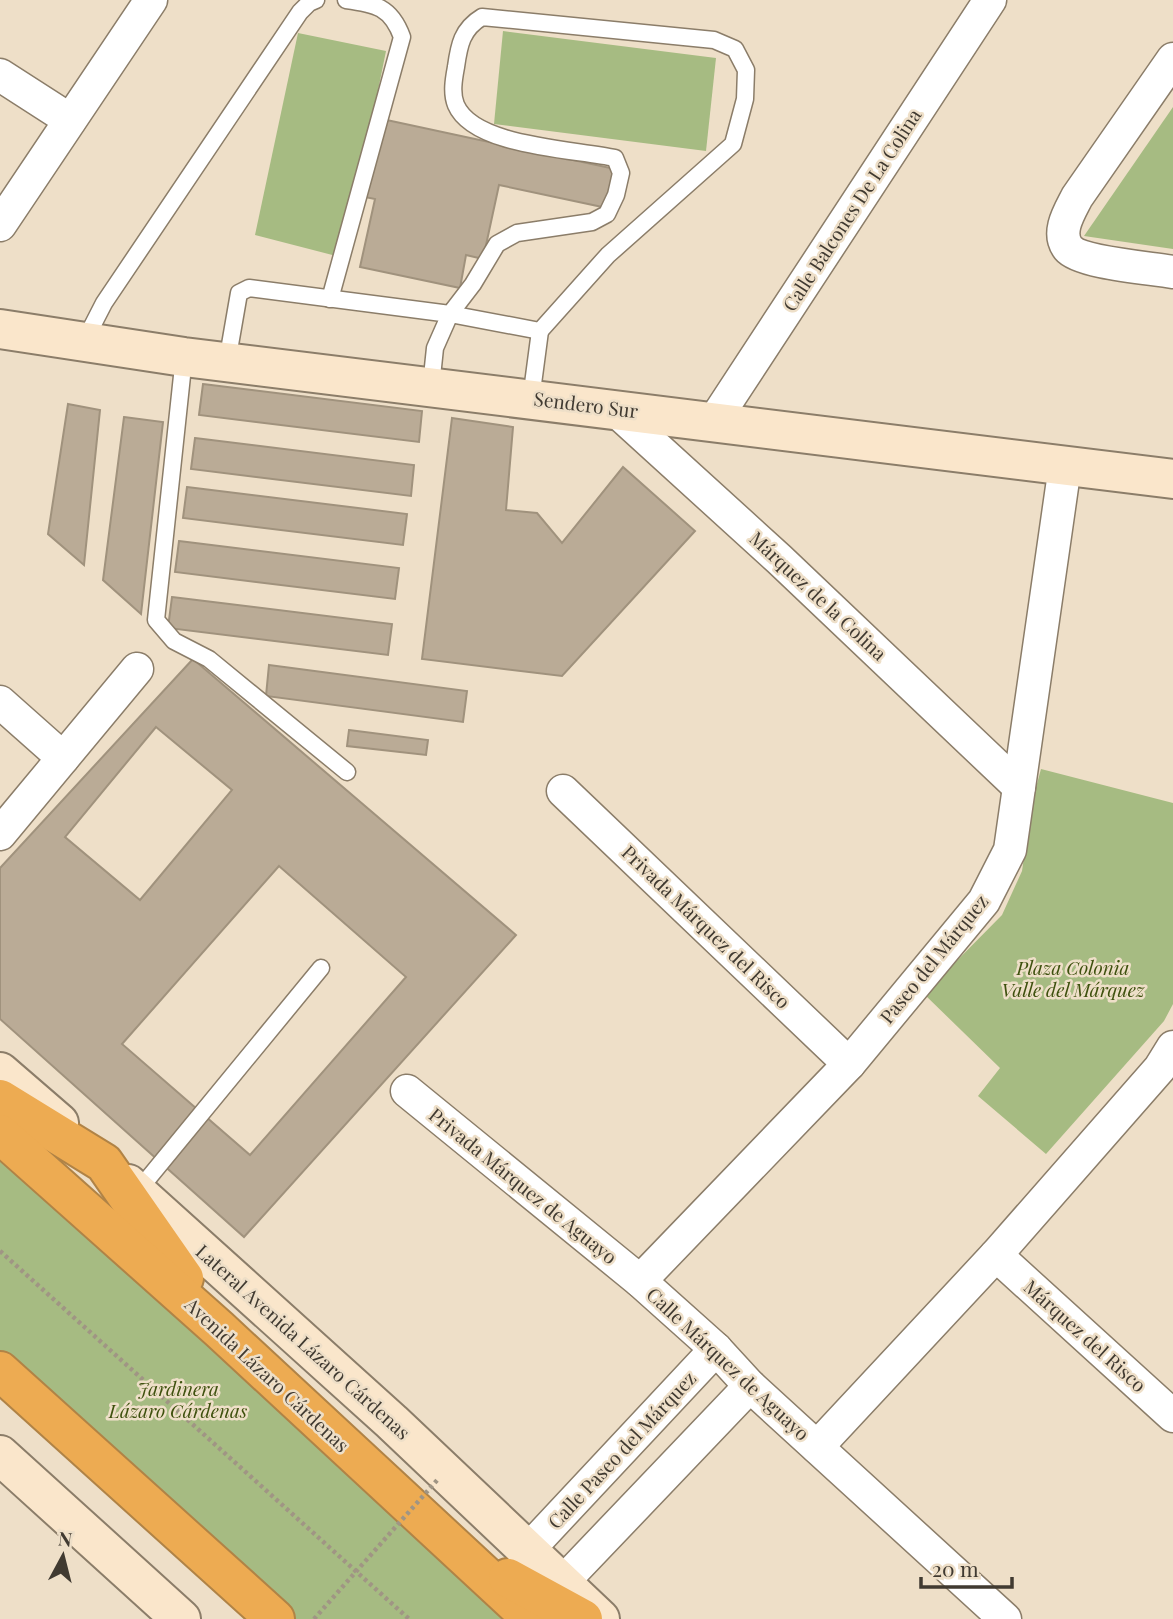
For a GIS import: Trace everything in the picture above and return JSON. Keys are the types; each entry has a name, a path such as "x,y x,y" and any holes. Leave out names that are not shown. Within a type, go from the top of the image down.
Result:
{"highway":[{"path":"0,1099 104,1163 219,1329"},
{"name":"Avenida Lázaro Cárdenas","path":"0,1134 219,1329 532,1619"},
{"path":"0,1371 275,1619"},
{"path":"424,1520 462,1554 583,1619"}],"street":[{"path":"0,225 151,0"},
{"name":"Calle Balcones De La Colina","path":"714,421 990,0"},
{"path":"1173,59 1077,197 1065,220 1063,234 1067,247 1081,258 1173,272"},
{"path":"0,75 70,120"},
{"name":"Sendero Sur","path":"0,329 184,357 1173,479"},
{"name":"Márquez de la Colina","path":"613,408 779,559 1019,787"},
{"name":"Paseo del Márquez","path":"640,1281 849,1064 984,901 1010,850 1065,466"},
{"path":"0,834 137,669"},
{"path":"0,702 63,758"},
{"name":"Privada Márquez del Risco","path":"563,791 849,1064"},
{"path":"1005,1619 817,1447 1169,1065"},
{"name":"Lateral Avenida Lázaro Cárdenas","path":"0,1072 392,1422 600,1619"},
{"name":"Privada Márquez de Aguayo","path":"407,1091 640,1281"},
{"name":"Márquez del Risco","path":"996,1255 1173,1416"},
{"name":"Calle Márquez de Aguayo","path":"640,1281 716,1349 750,1386 817,1447"},
{"name":"Calle Paseo del Márquez","path":"527,1551 716,1349"},
{"path":"561,1584 750,1386"},
{"path":"0,1455 181,1619"}],"lane":[{"path":"84,342 104,303 285,34 300,12 316,0"},
{"path":"330,299 402,37 396,21 384,9 346,0"},
{"path":"431,386 435,348 450,314 473,284 497,244 517,233 582,224 607,214 616,195 621,173 615,158 515,142 477,128 456,105 453,83 460,39 471,23 482,17 496,18 714,40 735,49 746,70 745,99 733,144 608,255 540,331 531,399"},
{"path":"227,362 239,293 249,288 450,314 540,331"},
{"path":"184,357 156,620 174,641 209,659 347,772"},
{"path":"137,1192 321,968"}],"path":[{"path":"0,1251 410,1619"},
{"path":"314,1619 439,1478"}],"green space":[{"path":"503,31 716,58 706,151 494,124"},
{"path":"298,33 386,51 344,258 255,235"},
{"path":"1173,107 1173,249 1084,236"},
{"name":"Plaza Colonia Valle del Márquez","path":"1041,769 1173,803 1173,1004 1164,1021 1046,1154 978,1096 1000,1068 924,994 1002,915 1022,871 1032,802"},
{"name":"Jardinera Lázaro Cárdenas","path":"0,1135 537,1619 295,1619 0,1352"}],"building":[{"path":"382,119 615,169 607,208 499,185 483,259 466,255 460,288 360,267 375,199 365,197"},
{"path":"203,384 422,411 419,442 199,415"},
{"path":"68,404 100,410 84,565 48,534"},
{"path":"124,417 163,422 141,614 103,580"},
{"path":"452,418 513,427 506,510 537,513 562,543 623,467 695,531 562,676 422,659"},
{"path":"195,438 414,465 411,496 191,469"},
{"path":"187,487 407,514 403,545 183,518"},
{"path":"179,541 399,568 395,599 175,572"},
{"path":"172,597 392,624 388,655 168,628"},
{"path":"193,659 516,935 244,1237 0,1019 0,868","holes":["156,727 232,790 140,900 65,837","279,866 406,977 250,1155 122,1044"]},
{"path":"269,665 467,691 463,722 266,696"},
{"path":"349,730 428,740 426,755 347,746"}]}
